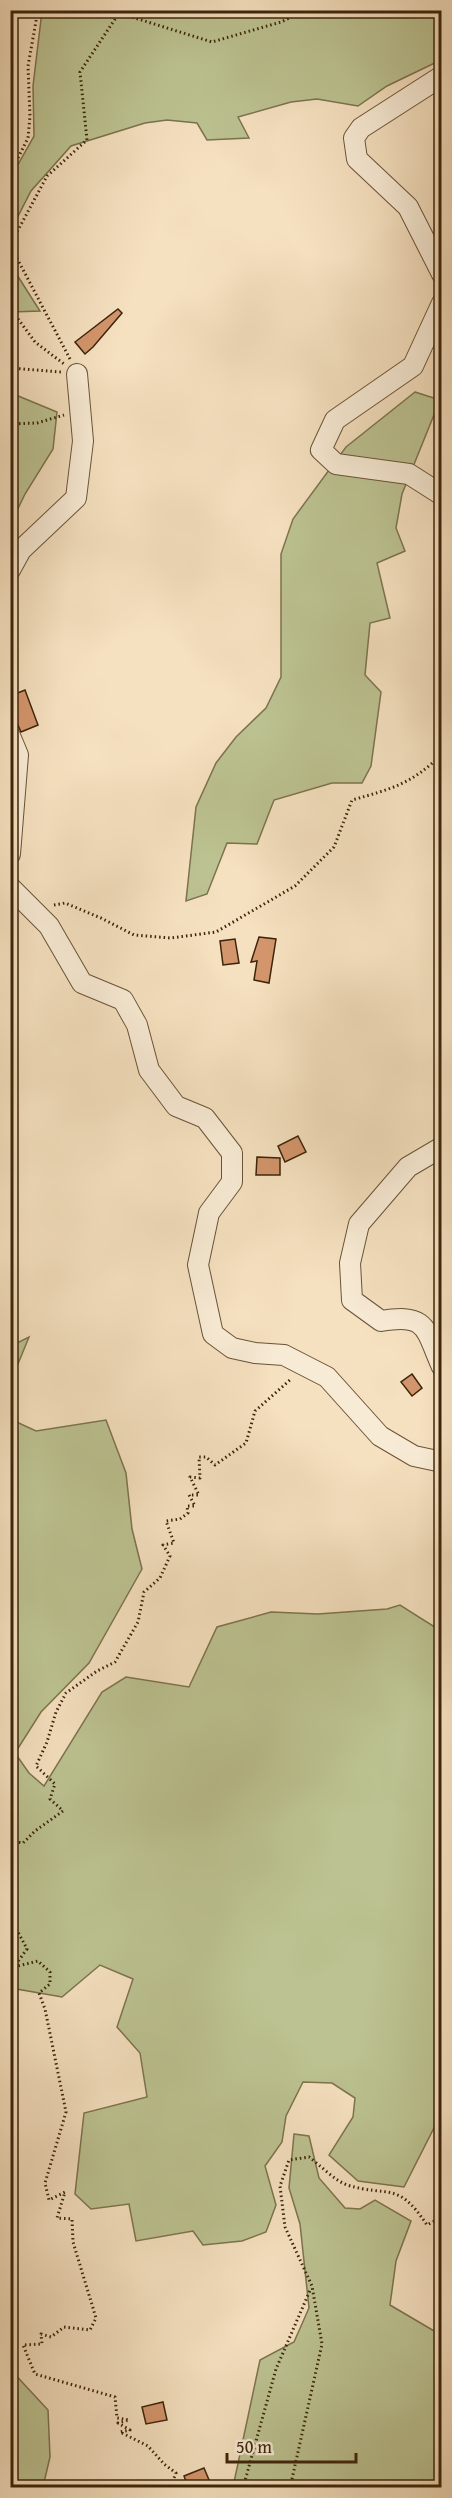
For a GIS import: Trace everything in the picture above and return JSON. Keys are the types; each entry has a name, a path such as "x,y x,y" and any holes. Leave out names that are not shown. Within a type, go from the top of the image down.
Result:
{"street":[{"path":"441,76 361,128 354,138 357,159 408,207 441,274"},
{"path":"441,303 413,366 335,420 321,450 336,464 409,474 441,495"},
{"path":"10,570 21,550 76,498 83,441 78,374"},
{"path":"10,736 18,755 10,854"},
{"path":"10,887 49,926 82,983 123,1000 137,1025 149,1070 176,1106 205,1118 232,1153 232,1182 209,1213 198,1265 213,1334 232,1348 255,1353 284,1355 327,1377 380,1437 414,1456 441,1462"},
{"path":"441,1147 408,1167 359,1224 350,1263 352,1300 381,1321 399,1318 415,1320 425,1329 441,1367"}],"path":[{"path":"10,174 28,138 30,116 28,66 38,10"},
{"path":"78,374 10,245 47,176 87,140 80,72 119,13 212,42 281,22 306,10"},
{"path":"10,308 35,342 78,374"},
{"path":"10,368 78,374"},
{"path":"10,424 37,423 81,411"},
{"path":"31,908 65,903 135,935 171,938 216,932 295,886 334,847 352,800 393,789 423,773 441,754"},
{"path":"10,1842 23,1843 35,1831 63,1811 50,1799 55,1784 36,1766 47,1742 56,1712 66,1693 97,1671 115,1662 138,1622 144,1592 160,1578 170,1556 163,1545 174,1543 166,1521 180,1519 188,1513 187,1506 195,1506 189,1495 199,1495 190,1477 200,1478 199,1457 206,1457 215,1466 231,1456 246,1443 255,1411 288,1379 296,1381"},
{"path":"10,1917 27,1949 14,1967 38,1961 50,1972 50,1984 39,1992 45,2009 66,2112 45,2183 49,2200 65,2192 57,2218 72,2219 73,2242 96,2318 90,2330 64,2327 51,2337 41,2334 42,2344 23,2345 35,2374 115,2397 117,2418 129,2420 118,2423 130,2430 120,2432 148,2446 164,2464 176,2473 170,2487"},
{"path":"10,1959 18,1962"},
{"path":"290,2487 322,2344 312,2286 285,2227 280,2186 289,2160 309,2157 345,2184 396,2193 414,2206 427,2225 441,2217"},
{"path":"243,2487 276,2368 312,2286"}],"green space":[{"path":"42,11 441,11 441,60 387,86 358,106 317,99 291,102 238,117 249,138 207,140 197,123 167,120 145,123 71,146 31,191 11,230 11,177 34,136 33,86"},
{"path":"10,245 12,267 40,311 11,312"},
{"path":"415,392 440,400 402,494 396,528 405,551 377,563 390,618 370,623 365,675 381,692 371,766 362,783 332,783 274,800 257,844 227,843 207,894 186,901 196,807 216,763 236,737 266,708 281,677 281,554 293,519 346,447"},
{"path":"11,393 57,412 53,449 25,494 11,523"},
{"path":"29,1337 11,1381 11,1346"},
{"path":"10,1419 36,1431 106,1420 126,1473 132,1529 142,1569 89,1663 41,1712 15,1753 29,1773 44,1786 102,1692 126,1677 189,1687 217,1627 271,1612 318,1614 387,1609 400,1605 441,1631 441,2114 404,2187 358,2181 329,2155 353,2117 355,2098 332,2083 303,2082 286,2116 282,2142 265,2166 276,2205 266,2232 242,2241 203,2245 193,2231 136,2241 129,2204 91,2209 75,2194 84,2113 147,2097 140,2053 117,2027 133,1979 100,1965 62,1997 11,1988"},
{"path":"294,2134 309,2136 319,2178 345,2208 360,2209 375,2200 411,2221 396,2261 390,2305 441,2335 441,2487 233,2487 260,2360 294,2342 309,2308 300,2224 289,2188"},
{"path":"10,2369 48,2410 50,2457 43,2487 11,2487"}],"building":[{"path":"118,309 122,313 85,354 75,342"},
{"path":"25,690 38,725 21,732 10,707 10,696"},
{"path":"259,937 276,939 269,983 254,980 257,961 251,962"},
{"path":"235,939 239,963 223,965 220,941"},
{"path":"298,1136 306,1152 285,1162 278,1146"},
{"path":"257,1157 280,1158 280,1175 256,1175"},
{"path":"412,1374 422,1388 412,1396 401,1382"},
{"path":"163,2402 167,2420 146,2424 142,2407"},
{"path":"204,2468 212,2487 188,2487 184,2476"}]}
